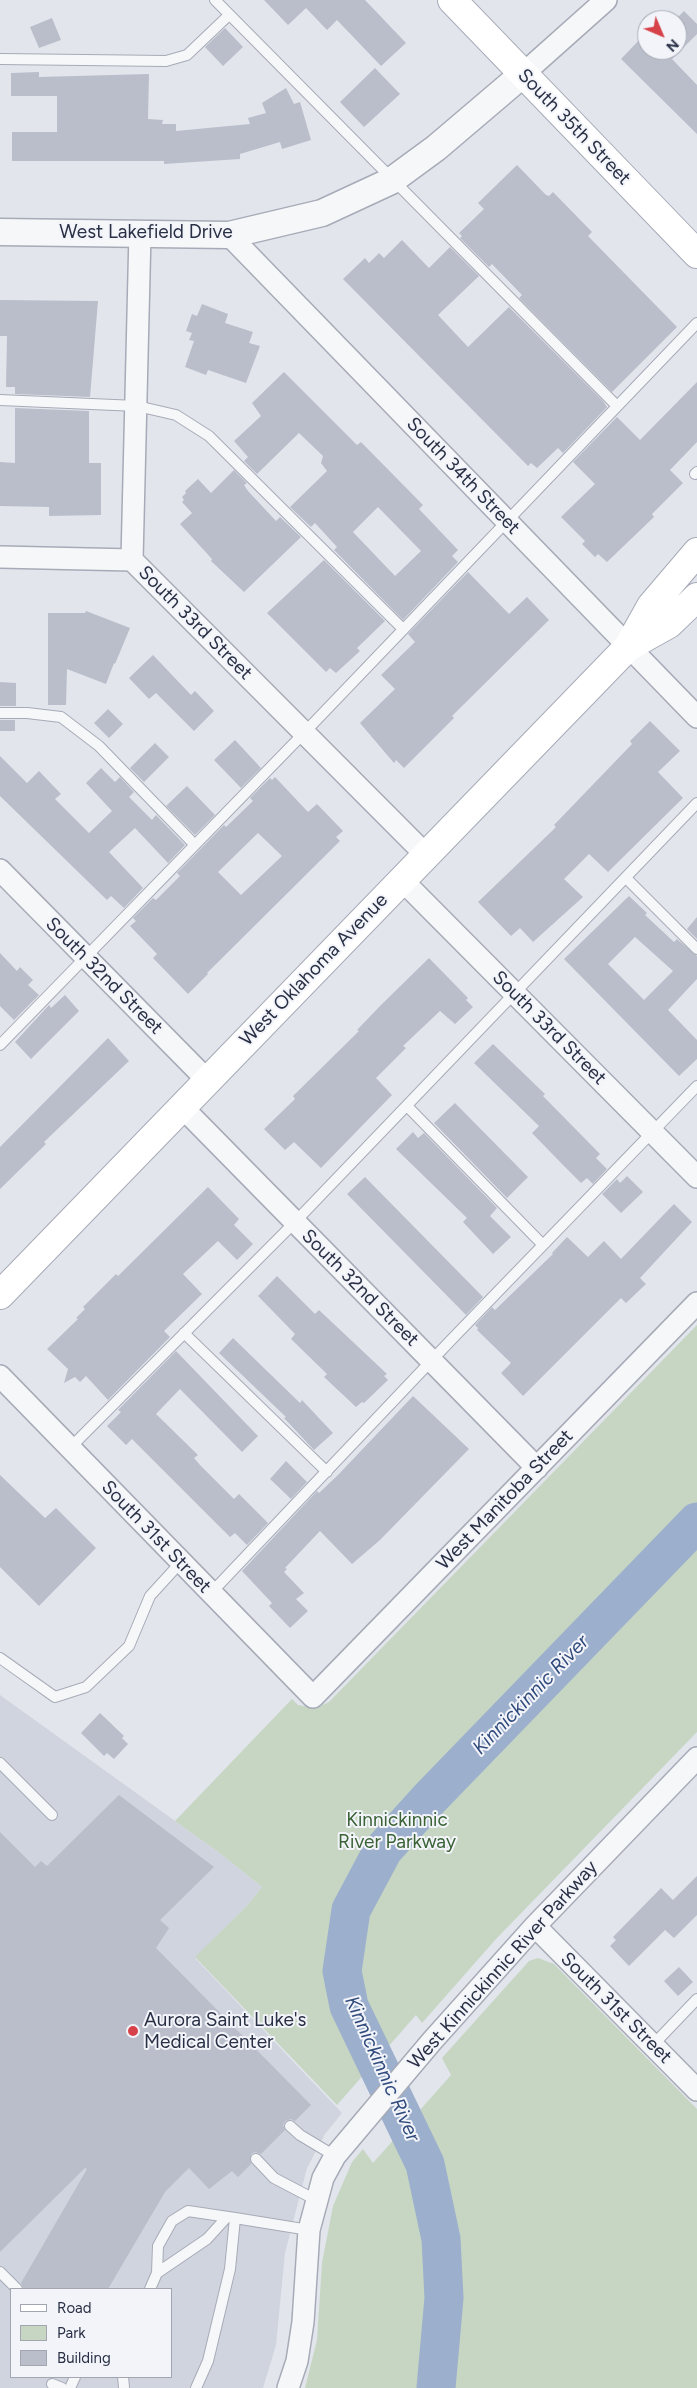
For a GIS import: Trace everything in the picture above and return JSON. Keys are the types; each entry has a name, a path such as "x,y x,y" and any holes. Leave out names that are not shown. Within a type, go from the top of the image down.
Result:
{"main road":[{"name":"South 35th Street","path":"452,0 697,254"},
{"name":"West Oklahoma Avenue","path":"1,1292 183,1108 425,854 628,647 651,606 697,552"},
{"name":"West Oklahoma Avenue","path":"628,647 669,624 697,597"}],"street":[{"name":"West Lakefield Drive","path":"0,232 229,235 322,213 392,181 436,148 606,0"},
{"name":"South 33rd Street","path":"140,233 132,560 425,854"},
{"name":"South 34th Street","path":"229,235 697,717"},
{"path":"0,557 132,560"},
{"name":"South 32nd Street","path":"0,870 208,1082"},
{"name":"South 33rd Street","path":"401,879 697,1177"},
{"name":"South 32nd Street","path":"183,1108 537,1468"},
{"name":"West Manitoba Street","path":"313,1697 697,1303"},
{"name":"South 31st Street","path":"0,1376 313,1697"},
{"name":"West Kinnickinnic River Parkway","path":"288,2388 297,2361 303,2322 310,2230 316,2200 323,2178 335,2156 352,2133 432,2041 535,1926 697,1758"},
{"name":"South 31st Street","path":"535,1926 697,2090"}],"lane":[{"path":"215,0 392,181 617,406"},
{"path":"0,60 166,61 187,55 229,14"},
{"path":"0,1045 304,733 697,323"},
{"path":"0,400 137,406 176,416 209,436 403,629"},
{"path":"0,713 27,713 61,717 99,746 194,845"},
{"path":"70,1448 295,1222 697,803"},
{"path":"626,878 697,949"},
{"path":"211,1594 697,1086"},
{"path":"407,1106 543,1245"},
{"path":"184,1333 327,1472"},
{"path":"0,1658 55,1697 86,1687 129,1646 150,1596 181,1562"},
{"path":"0,1763 52,1815"},
{"path":"653,2045 697,1999"},
{"path":"290,2126 300,2135 335,2156"},
{"path":"256,2159 274,2178 316,2200"},
{"path":"150,2288 157,2273 158,2246 172,2221 188,2211 310,2230"},
{"path":"157,2273 207,2239 231,2218"},
{"path":"196,2388 208,2361 230,2269 231,2218"},
{"path":"2,2279 16,2288"}],"shaded area":[{"name":"Aurora Saint Luke's Medical Center","path":"0,1695 221,1854 262,1887 246,1907 195,1958 342,2113 325,2134 307,2168 285,2253 276,2345 263,2388 0,2388"}],"green space":[{"name":"Kinnickinnic River Parkway","path":"697,1325 697,1732 496,1939 422,2023 416,2015 337,2105 195,1957 246,1907 262,1887 221,1854 175,1821 292,1699 298,1705 316,1708 329,1702"},
{"path":"538,1958 554,1964 697,2109 697,2388 305,2388 317,2340 322,2263 333,2206 352,2162 363,2149 373,2163 451,2075 442,2058 529,1961"}],"building":[{"path":"264,0 365,0 406,43 381,66 337,20 327,30 306,8 288,25"},
{"path":"687,14 697,24 697,34 687,44"},
{"path":"52,18 61,40 39,48 30,27"},
{"path":"225,28 243,47 223,66 205,47"},
{"path":"637,42 637,60 673,60 697,85 697,134 621,59"},
{"path":"375,68 400,94 364,127 340,102"},
{"path":"39,72 39,77 149,74 148,119 163,120 162,124 176,124 176,131 250,124 248,118 266,113 262,103 286,88 294,104 300,102 311,140 282,149 280,142 240,154 240,159 164,164 164,161 12,161 12,132 57,132 57,96 11,96 11,73"},
{"path":"517,165 546,195 549,196 553,192 592,232 588,236 677,327 612,392 519,298 522,295 492,264 489,267 460,238 462,236 459,233 484,209 478,203"},
{"path":"402,240 429,268 450,247 479,276 438,315 468,347 509,307 603,401 607,407 563,453 558,448 537,468 531,463 528,466 343,279 365,258 369,263 379,253 384,258"},
{"path":"0,300 98,301 90,397 15,394 15,387 6,387 7,336 0,336"},
{"path":"202,304 228,314 225,323 253,332 249,343 260,346 246,383 208,370 206,375 185,367 194,341 189,340 192,333 186,331 192,314 197,316"},
{"path":"284,372 357,445 361,442 423,505 419,509 458,550 452,556 458,562 403,620 334,550 337,547 315,523 311,527 290,507 327,471 321,463 323,456 299,433 257,474 244,461 248,457 234,441 261,416 252,403","holes":["378,507 421,551 395,576 353,532"]},
{"path":"697,382 697,442 670,470 683,483 652,514 654,517 607,562 598,554 595,557 582,544 585,541 561,517 595,484 573,462 617,417 640,440"},
{"path":"15,408 89,411 89,463 101,463 101,515 49,516 49,507 0,506 0,462 15,463"},
{"path":"234,470 247,483 244,485 248,491 276,521 280,517 301,537 244,592 211,561 212,559 180,524 192,513 182,502 185,491 198,479 211,493"},
{"path":"324,560 385,621 357,648 360,651 336,673 330,668 326,672 267,613"},
{"path":"468,572 509,614 527,597 549,620 452,716 454,718 404,768 396,760 394,763 360,723 395,689 381,675 415,642 408,634"},
{"path":"86,611 130,628 106,684 67,669 66,705 48,705 48,613 85,613"},
{"path":"153,655 191,695 195,691 214,711 194,731 156,693 149,699 129,678"},
{"path":"0,682 16,683 16,706 0,706"},
{"path":"108,709 123,724 109,738 94,723"},
{"path":"0,720 15,720 15,731 0,731"},
{"path":"650,721 680,751 658,772 683,798 608,872 589,854 564,879 583,897 533,942 520,928 511,936 478,902 556,827 554,825 632,744 630,741"},
{"path":"235,740 261,768 241,788 214,760"},
{"path":"155,743 169,757 144,782 130,768"},
{"path":"0,756 27,783 39,771 61,794 55,799 89,833 112,811 86,783 101,768 115,782 120,777 134,792 129,797 152,820 156,815 185,845 168,863 135,828 109,852 143,888 124,908 111,896 107,900 0,796"},
{"path":"275,777 308,812 317,804 343,831 336,837 340,841 188,994 153,958 157,954 130,926 136,921 133,918 153,898 156,900 180,876 177,873 224,825 226,827 253,801 250,798 270,778 272,780","holes":["258,833 282,856 241,895 218,872"]},
{"path":"187,786 215,815 195,835 166,806"},
{"path":"629,896 647,913 645,915 674,942 677,939 697,956 697,979 668,1010 697,1040 697,1059 679,1076 564,959","holes":["635,937 673,971 644,1000 608,964"]},
{"path":"697,917 697,939 687,929"},
{"path":"0,953 17,971 20,967 33,980 28,985 39,995 14,1020 0,1006"},
{"path":"429,958 468,998 466,1000 473,1007 455,1024 440,1011 403,1046 406,1048 376,1078 392,1095 321,1168 294,1142 285,1150 264,1129 295,1099 293,1096"},
{"path":"65,995 79,1011 31,1059 15,1042 49,1005 51,1008"},
{"path":"108,1038 129,1061 44,1142 46,1144 0,1189 0,1147"},
{"path":"493,1044 545,1094 543,1096 600,1154 596,1158 607,1169 593,1184 587,1178 581,1183 563,1165 532,1133 539,1126 474,1063"},
{"path":"455,1103 528,1177 507,1198 434,1123"},
{"path":"413,1132 418,1138 424,1133 497,1208 490,1216 511,1237 493,1254 463,1222 467,1218 396,1149"},
{"path":"627,1176 643,1192 621,1213 602,1194 617,1179 620,1183"},
{"path":"365,1177 483,1297 466,1315 347,1194"},
{"path":"208,1187 239,1219 234,1225 253,1244 237,1260 218,1241 183,1274 202,1294 164,1331 170,1337 108,1400 86,1376 80,1382 75,1377 64,1383 68,1369 47,1349 78,1319 76,1318 85,1309 83,1307 116,1274 118,1276"},
{"path":"674,1204 692,1222 640,1278 646,1284 626,1303 621,1298 523,1396 501,1373 511,1363 477,1330 478,1328 475,1325 492,1307 495,1310 553,1254 567,1237 588,1257 604,1241 621,1259"},
{"path":"277,1276 315,1314 319,1310 387,1374 384,1376 388,1380 364,1403 362,1402 356,1407 324,1377 327,1374 291,1339 295,1334 258,1296"},
{"path":"233,1338 300,1403 302,1400 333,1433 314,1450 284,1418 286,1417 219,1353"},
{"path":"176,1351 258,1436 242,1452 180,1389 156,1414 198,1455 194,1458 234,1499 239,1494 268,1523 247,1545 235,1533 230,1537 132,1439 126,1445 107,1426 121,1412 118,1410"},
{"path":"413,1396 469,1449 380,1540 352,1564 320,1531 285,1568 287,1569 284,1572 304,1593 296,1599 308,1611 290,1628 269,1606 272,1603 242,1571 317,1491 319,1493 338,1475"},
{"path":"286,1461 307,1482 291,1499 270,1479"},
{"path":"0,1475 45,1518 56,1508 96,1548 39,1606 0,1567"},
{"path":"100,1713 124,1736 122,1738 128,1744 114,1759 107,1753 104,1756 81,1733"},
{"name":"Aurora Saint Luke's Medical Center","path":"119,1795 214,1867 160,1920 169,1928 156,1948 311,2105 295,2121 291,2119 285,2121 283,2125 285,2130 261,2154 255,2152 251,2154 251,2164 238,2177 232,2171 209,2189 189,2168 165,2192 109,2288 24,2288 21,2283 87,2169 85,2168 0,2252 0,1832 35,1867 41,1861 47,1866"},
{"path":"697,1876 697,1915 674,1938 665,1930 629,1966 610,1946 616,1940 613,1937 661,1888 673,1900"},
{"path":"679,1967 693,1982 678,1996 664,1981"}],"waterway":[{"name":"Kinnickinnic River","path":"436,2388 444,2298 441,2239 425,2164 349,2006 342,1971 351,1910 383,1850 429,1799 697,1522"}],"place":[{"name":"Aurora Saint Luke's Medical Center","path":"133,2031"}]}
